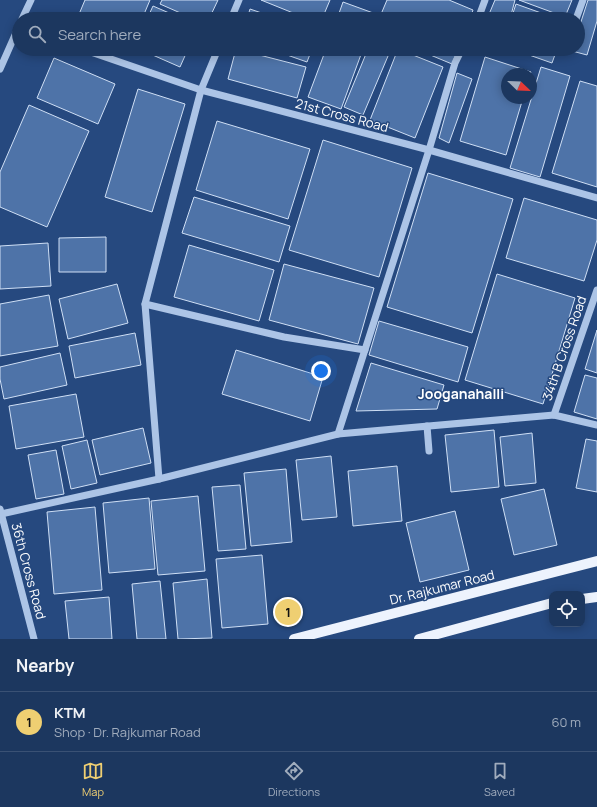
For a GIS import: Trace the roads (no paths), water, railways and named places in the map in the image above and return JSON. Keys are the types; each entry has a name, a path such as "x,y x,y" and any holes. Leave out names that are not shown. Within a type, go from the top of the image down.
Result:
{"main road":[{"name":"Dr. Rajkumar Road","path":"294,639 597,561"},
{"path":"585,599 597,597"},
{"path":"419,639 549,604"}],"street":[{"path":"25,12 31,0"},
{"path":"234,12 239,0"},
{"path":"481,12 485,0"},
{"path":"579,12 583,0"},
{"path":"0,70 12,42"},
{"name":"21st Cross Road","path":"102,56 201,90 429,150 597,198"},
{"path":"159,479 145,304 201,90 215,56"},
{"path":"338,434 429,150 455,63 458,56"},
{"name":"34th B Cross Road","path":"554,415 597,290"},
{"path":"145,304 284,337 365,350"},
{"path":"1,511 159,479 338,434 554,415 597,425"},
{"path":"427,426 428,451"},
{"name":"36th Cross Road","path":"1,511 34,639"}],"place":[{"name":"KTM","path":"288,612"}],"district":[{"name":"Jooganahalli","path":"461,394"}]}
